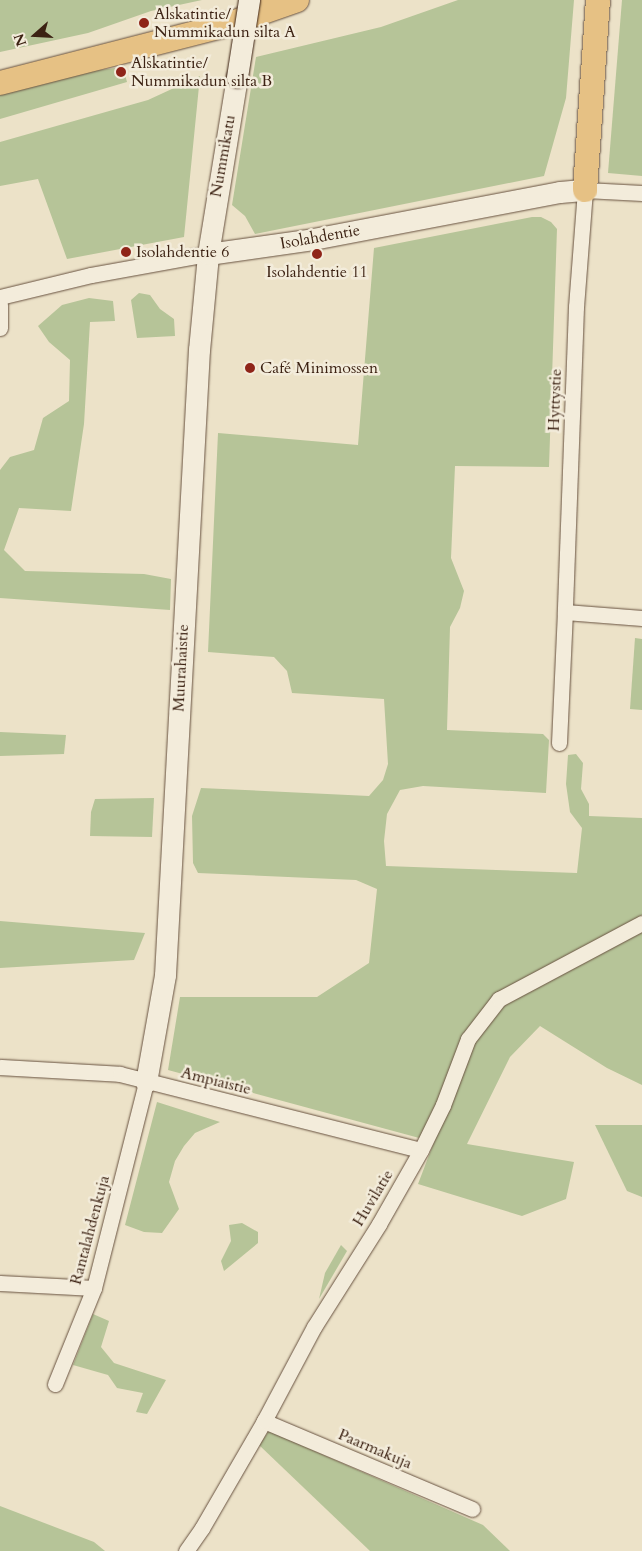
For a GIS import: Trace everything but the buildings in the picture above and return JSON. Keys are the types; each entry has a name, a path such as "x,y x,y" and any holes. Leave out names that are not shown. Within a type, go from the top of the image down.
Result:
{"main road":[{"path":"0,83 229,24 297,0"},
{"path":"584,190 598,0"}],"street":[{"name":"Nummikatu","path":"208,254 249,0"},
{"name":"Isolahdentie","path":"0,297 92,276 208,254 313,239 560,192 584,190 642,194"},
{"name":"Hyttystie","path":"559,743 576,307 584,190"},
{"name":"Muurahaistie","path":"146,1082 165,975 198,360 208,254"},
{"path":"0,305 0,328"},
{"path":"565,612 642,618"},
{"name":"Huvilatie","path":"186,1551 202,1528 264,1421 314,1328 379,1224 421,1150 442,1105 468,1039 499,999 642,923"},
{"name":"Ampiaistie","path":"0,1067 120,1074 421,1150"},
{"name":"Rantalahdenkuja","path":"55,1384 94,1288 146,1082"},
{"path":"0,1283 94,1288"},
{"name":"Paarmakuja","path":"264,1421 472,1509"}],"green space":[{"path":"0,0 202,0 151,11 88,33 0,52"},
{"path":"458,0 574,0 566,98 544,176 255,234 245,216 232,205 256,57 381,27"},
{"path":"622,0 642,0 642,176 608,173"},
{"path":"123,67 127,82 0,119 0,94 85,72"},
{"path":"200,76 184,237 67,259 38,179 0,186 0,142 148,100"},
{"path":"532,217 541,217 551,222 557,229 549,467 455,466 451,558 464,591 460,608 450,627 447,730 543,734 549,740 546,793 423,786 400,790 387,814 384,841 386,866 577,873 582,828 570,812 566,784 568,755 576,754 583,763 581,789 589,804 589,816 642,818 642,1085 607,1068 540,1026 510,1057 467,1144 574,1162 566,1199 522,1216 418,1184 434,1142 168,1070 180,997 317,997 369,963 377,889 356,880 198,873 193,863 192,816 201,788 369,796 383,780 388,764 384,699 292,693 287,671 274,657 208,652 218,433 358,445 374,248"},
{"path":"139,293 150,295 160,309 174,319 175,336 137,338 131,300"},
{"path":"89,298 113,301 115,321 90,322 84,424 71,511 19,508 4,550 25,571 144,574 171,579 170,610 0,598 0,470 10,457 34,450 43,418 69,401 70,360 49,342 38,326 62,305"},
{"path":"635,638 642,639 642,710 630,709"},
{"path":"0,732 66,735 64,754 0,756"},
{"path":"154,798 152,837 90,836 91,812 95,799"},
{"path":"0,921 145,933 134,960 0,968"},
{"path":"157,1102 220,1122 195,1133 175,1161 169,1182 179,1209 162,1233 144,1232 125,1225"},
{"path":"595,1125 642,1125 642,1197 627,1191"},
{"path":"242,1223 258,1232 258,1243 224,1271 221,1261 231,1241 229,1225"},
{"path":"341,1245 347,1251 319,1299 325,1273"},
{"path":"93,1314 109,1321 101,1347 114,1363 166,1380 147,1414 136,1412 143,1393 117,1388 108,1375 73,1365"},
{"path":"269,1431 483,1525 510,1551 370,1551 259,1445"},
{"path":"0,1506 94,1542 105,1551 0,1551"}],"place":[{"name":"Alskatintie/ Nummikadun silta A","path":"144,23"},
{"name":"Alskatintie/ Nummikadun silta B","path":"121,72"},
{"name":"Isolahdentie 6","path":"126,252"},
{"name":"Isolahdentie 11","path":"317,254"},
{"name":"Café Minimossen","path":"250,368"}]}
